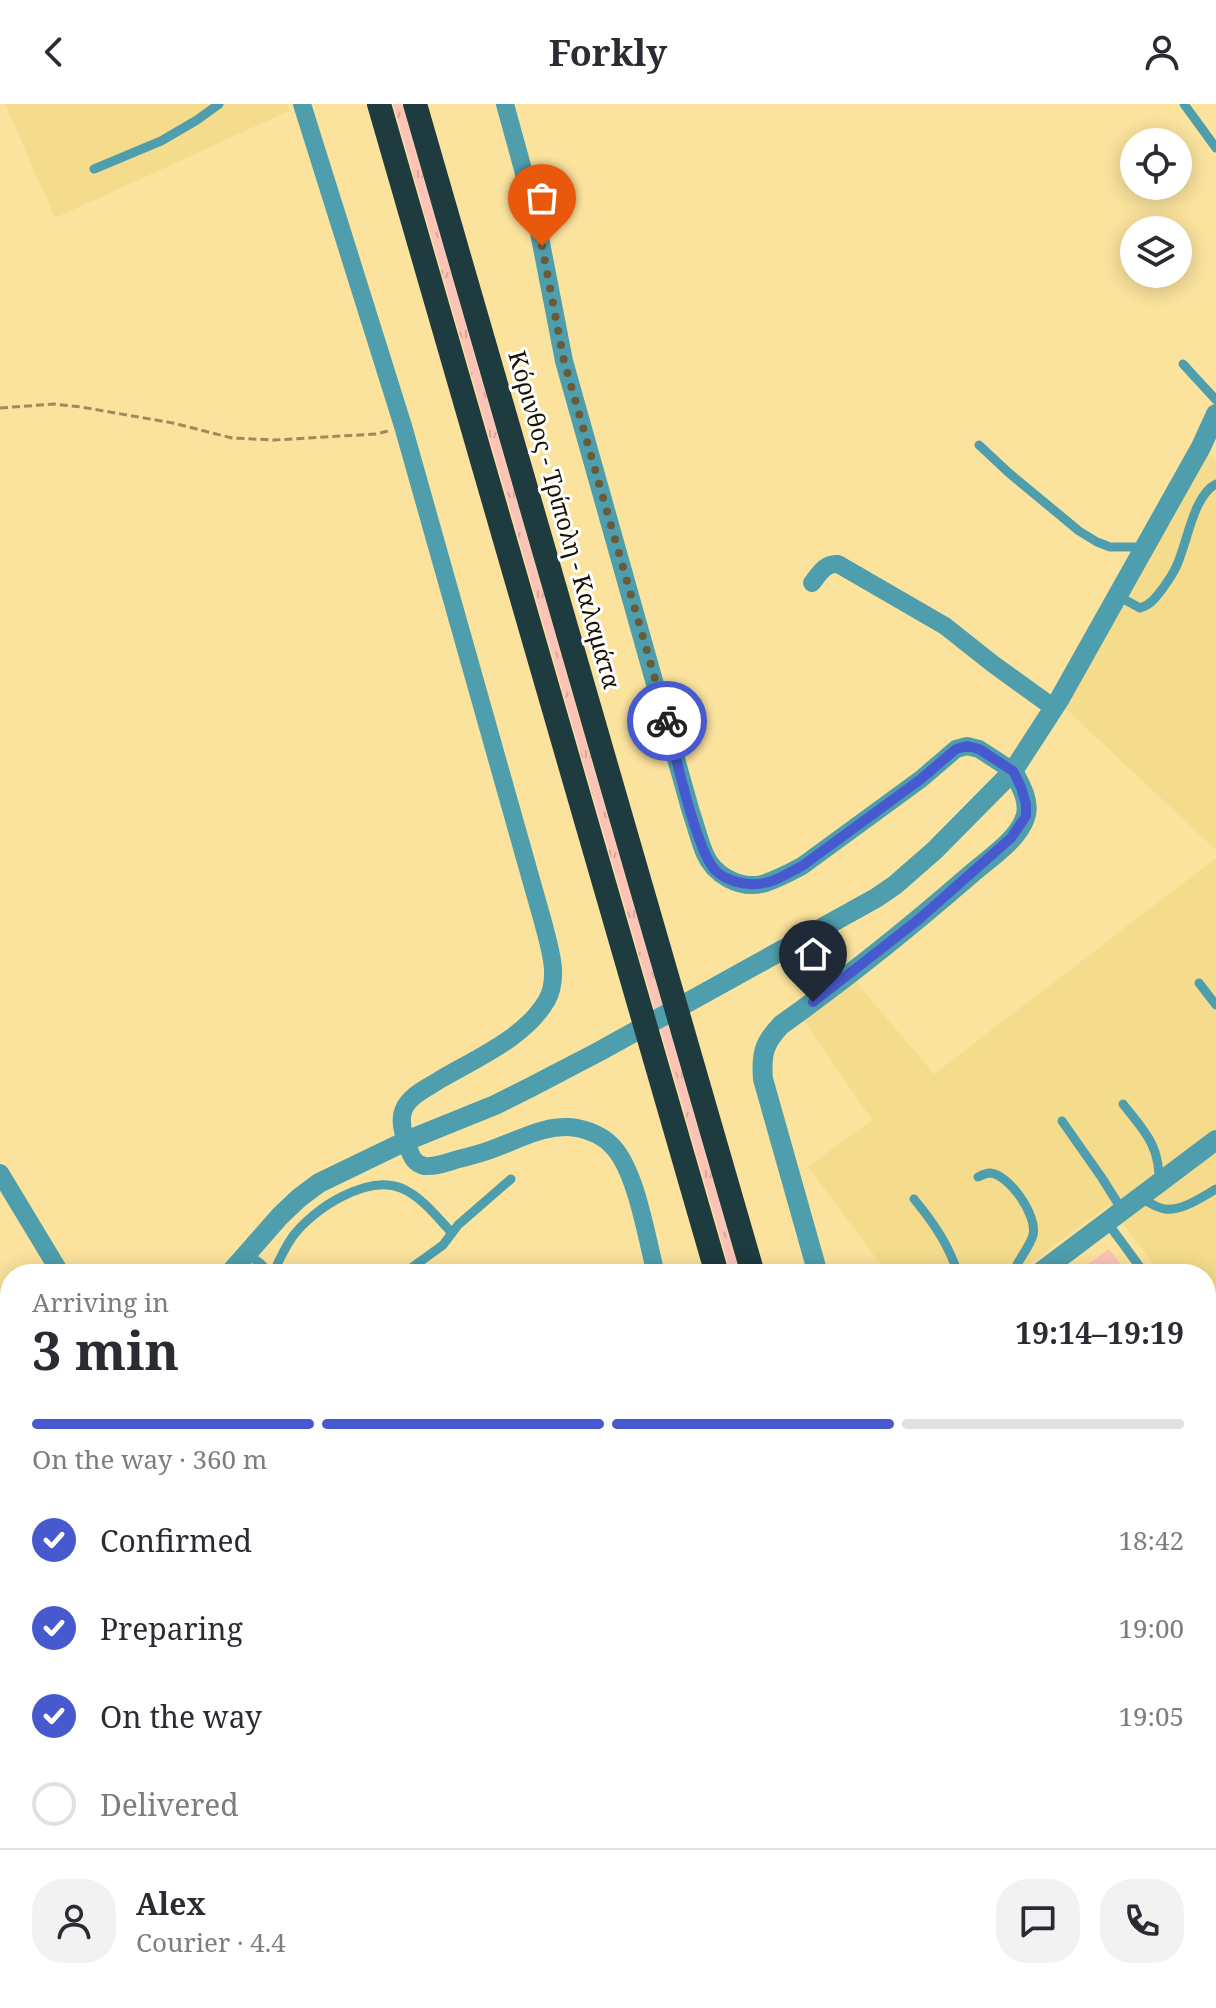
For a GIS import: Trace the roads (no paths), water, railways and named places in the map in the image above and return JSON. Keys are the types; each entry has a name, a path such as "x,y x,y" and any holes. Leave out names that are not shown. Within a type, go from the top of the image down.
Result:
{"highway":[{"path":"379,104 714,1264"},
{"name":"Κόρινθος - Τρίπολη - Καλαμάτα","path":"415,104 750,1264"},
{"path":"410,249 429,276"},
{"path":"476,258 494,379"}],"street":[{"path":"302,104 403,426 543,922 553,975 547,1001 519,1031 407,1103 401,1120 406,1141 413,1159 428,1166 490,1150 548,1128 570,1127 595,1133 613,1147 625,1166 635,1191 653,1264"},
{"path":"505,104 536,217 564,361 691,812 706,856 715,870 744,884 759,884 784,876 909,788 956,749 967,746 979,749 1013,771 1026,804 1026,816 1011,838 918,920 770,1036 762,1061 763,1079 815,1264"},
{"path":"238,1264 280,1216 319,1183 406,1141 495,1105 600,1051 895,885 935,850 1013,771 1054,708 1118,596 1201,447 1216,414"},
{"path":"812,583 822,570 838,564 945,626 1054,708"},
{"path":"1051,1264 1216,1140"},
{"path":"0,1173 55,1264"}],"lane":[{"path":"94,169 161,141 219,104"},
{"path":"1184,104 1216,148"},
{"path":"1183,364 1216,400"},
{"path":"979,445 1079,531 1110,547 1145,547"},
{"path":"1118,596 1140,608 1150,604 1176,567 1205,492 1216,484"},
{"path":"1199,983 1216,1005"},
{"path":"1123,1104 1153,1144 1159,1183"},
{"path":"1062,1121 1102,1178 1114,1216 1140,1264"},
{"path":"978,1177 991,1173 1002,1177 1019,1195 1031,1217 1033,1234 1017,1264"},
{"path":"417,1264 443,1245 458,1225 511,1179"},
{"path":"276,1264 295,1233 323,1207 361,1188 377,1184 403,1189 452,1233"},
{"path":"1140,1197 1167,1210 1198,1200 1216,1189"},
{"path":"914,1199 935,1225 955,1264"},
{"path":"247,1254 261,1264"}]}
